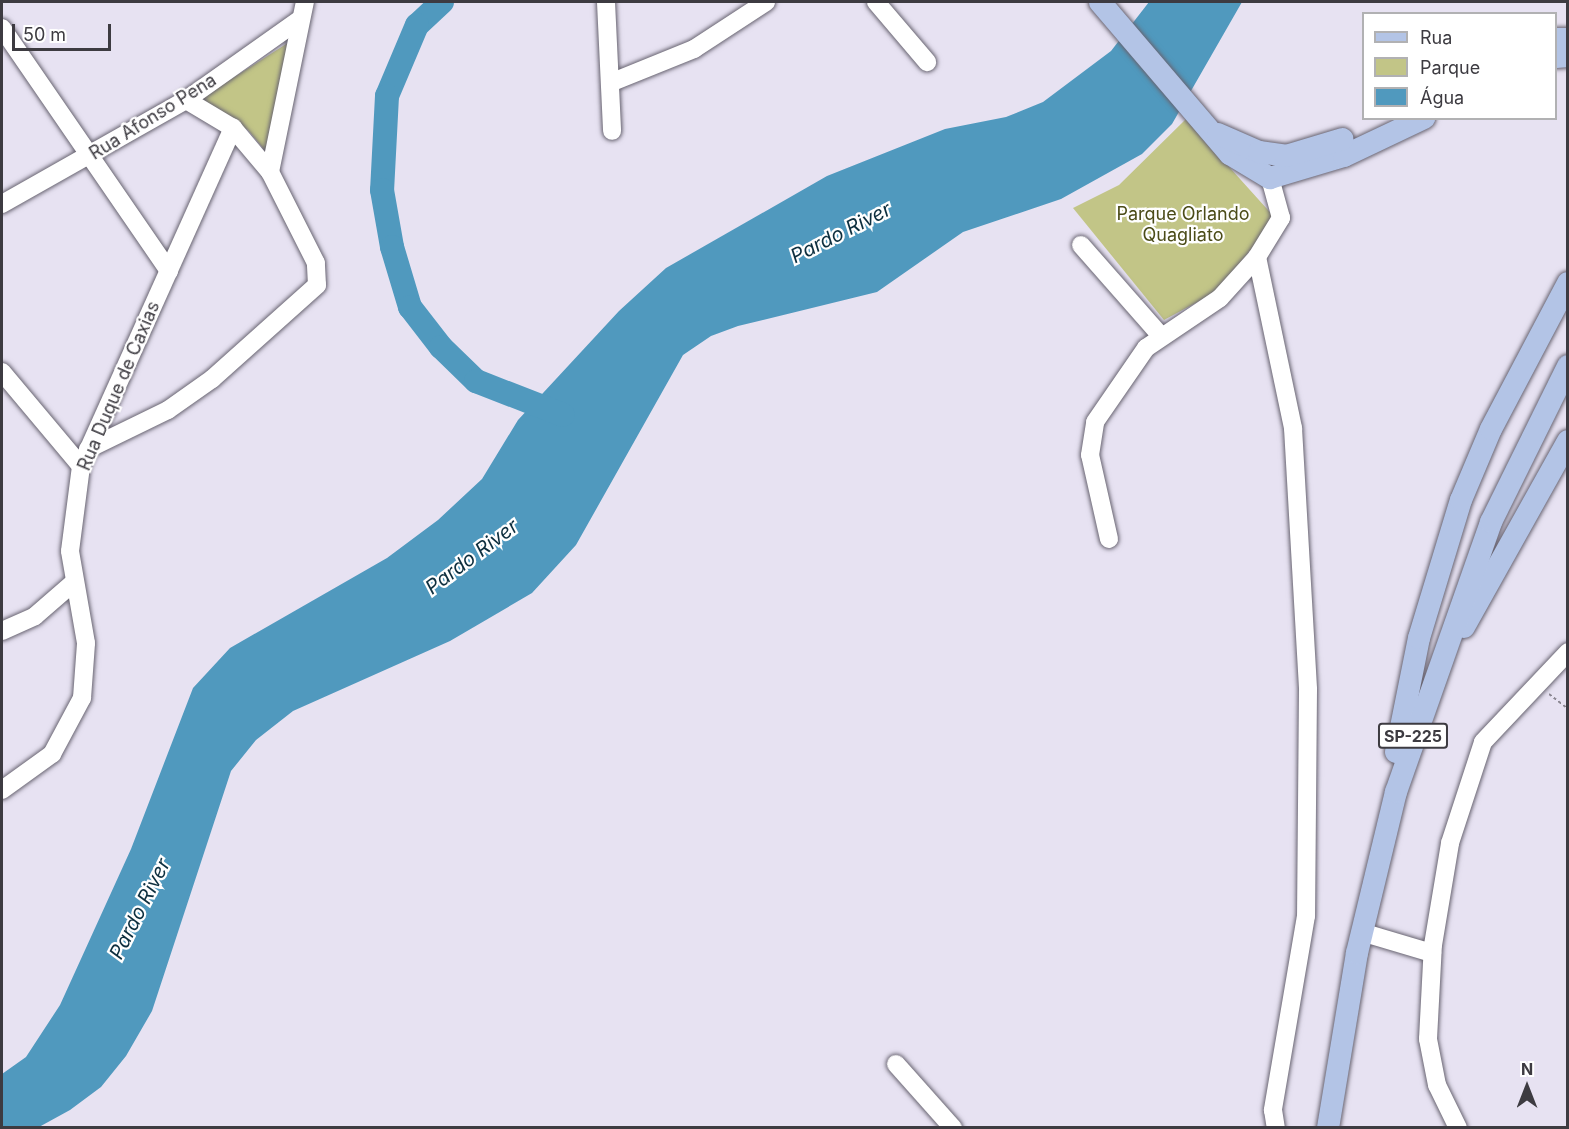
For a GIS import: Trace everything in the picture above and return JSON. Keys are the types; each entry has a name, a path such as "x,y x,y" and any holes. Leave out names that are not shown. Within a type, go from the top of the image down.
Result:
{"main road":[{"path":"1100,2 1241,165 1270,178 1344,156 1420,120"},
{"path":"1214,132 1259,152 1287,156 1386,120"},
{"path":"1396,792 1404,704 1450,532 1491,429 1568,284"},
{"name":"SP-225","path":"1328,1128 1361,932 1396,792 1426,697 1491,522 1568,366"},
{"path":"1426,697 1568,441"}],"street":[{"path":"270,172 299,21 305,2"},
{"path":"606,2 612,131"},
{"path":"610,83 694,49 766,2"},
{"path":"876,2 927,62"},
{"name":"Rua Afonso Pena","path":"2,204 186,100 299,21"},
{"path":"2,28 169,271"},
{"path":"88,449 190,396 282,321 317,285 316,263 270,172 233,128 186,100"},
{"name":"Rua Duque de Caxias","path":"2,790 52,754 82,698 86,643 73,583 71,522 81,466 233,128"},
{"path":"1109,539 1093,474 1091,437 1125,376 1160,335 1220,298 1257,257 1281,218 1270,178"},
{"path":"1081,245 1160,335"},
{"path":"1257,257 1293,428 1308,690 1306,916 1273,1110 1276,1128"},
{"path":"2,372 8,391 81,466"},
{"path":"2,631 35,616 73,583"},
{"path":"1458,1128 1437,1085 1428,1039 1432,953 1450,843 1471,767 1494,726 1568,652"},
{"path":"1361,932 1432,953"},
{"path":"896,1064 952,1128"}],"path":[{"path":"1535,683 1568,709"}],"green space":[{"path":"294,39 267,153 248,130 198,100"},
{"name":"Parque Orlando Quagliato","path":"1186,119 1276,219 1216,292 1164,320 1073,208 1119,185"}],"water":[{"name":"Pardo River","path":"1149,2 1242,2 1172,124 1142,154 1061,199 963,232 877,292 738,326 711,336 683,355 576,545 532,593 450,641 293,711 256,740 231,771 152,1011 126,1056 101,1087 70,1110 39,1127 2,1128 2,1074 26,1057 60,1005 131,849 193,688 230,648 387,558 438,520 482,479 518,420 619,311 666,268 827,176 945,129 1006,117 1043,102 1111,51"}],"waterway":[{"path":"442,2 417,25 387,96 382,190 392,247 410,307 441,347 476,381 563,415"}]}
